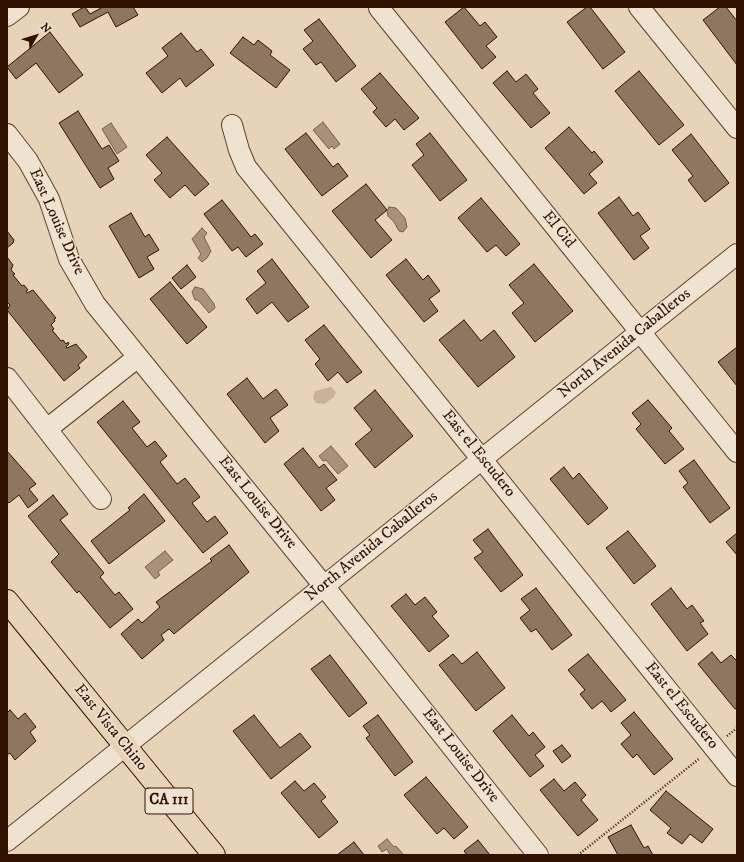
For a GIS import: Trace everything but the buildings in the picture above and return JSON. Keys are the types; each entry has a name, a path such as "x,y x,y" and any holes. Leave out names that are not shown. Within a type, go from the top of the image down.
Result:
{"main road":[{"name":"East Vista Chino","path":"7,601 214,855"}],"street":[{"path":"7,16 19,7"},
{"path":"639,7 737,128"},
{"name":"El Cid","path":"379,8 737,452"},
{"name":"East el Escudero","path":"232,125 239,150 246,167 737,776"},
{"name":"East Louise Drive","path":"7,134 28,161 49,199 69,260 95,304 324,586 538,855"},
{"name":"North Avenida Caballeros","path":"7,840 737,254"},
{"path":"47,429 138,357"},
{"path":"7,378 101,499"}],"path":[{"path":"578,855 737,728"}],"shaded area":[{"path":"323,122 340,144 334,149 332,146 329,149 313,130"},
{"path":"111,123 127,147 117,154 102,129"},
{"path":"389,207 396,208 405,218 407,227 403,232 399,231 394,222 388,216 387,211"},
{"path":"202,228 207,233 204,237 211,251 207,258 202,262 198,258 201,254 192,239"},
{"path":"195,287 203,289 214,304 215,308 209,313 198,300 195,300 192,292"},
{"path":"331,387 336,392 334,397 324,404 316,403 313,398 315,391"},
{"path":"331,446 348,466 338,474 326,460 323,461 319,456"},
{"path":"165,551 173,560 158,572 160,575 155,579 145,567"},
{"path":"387,839 404,855 390,855 387,849 382,852 378,846"}]}
